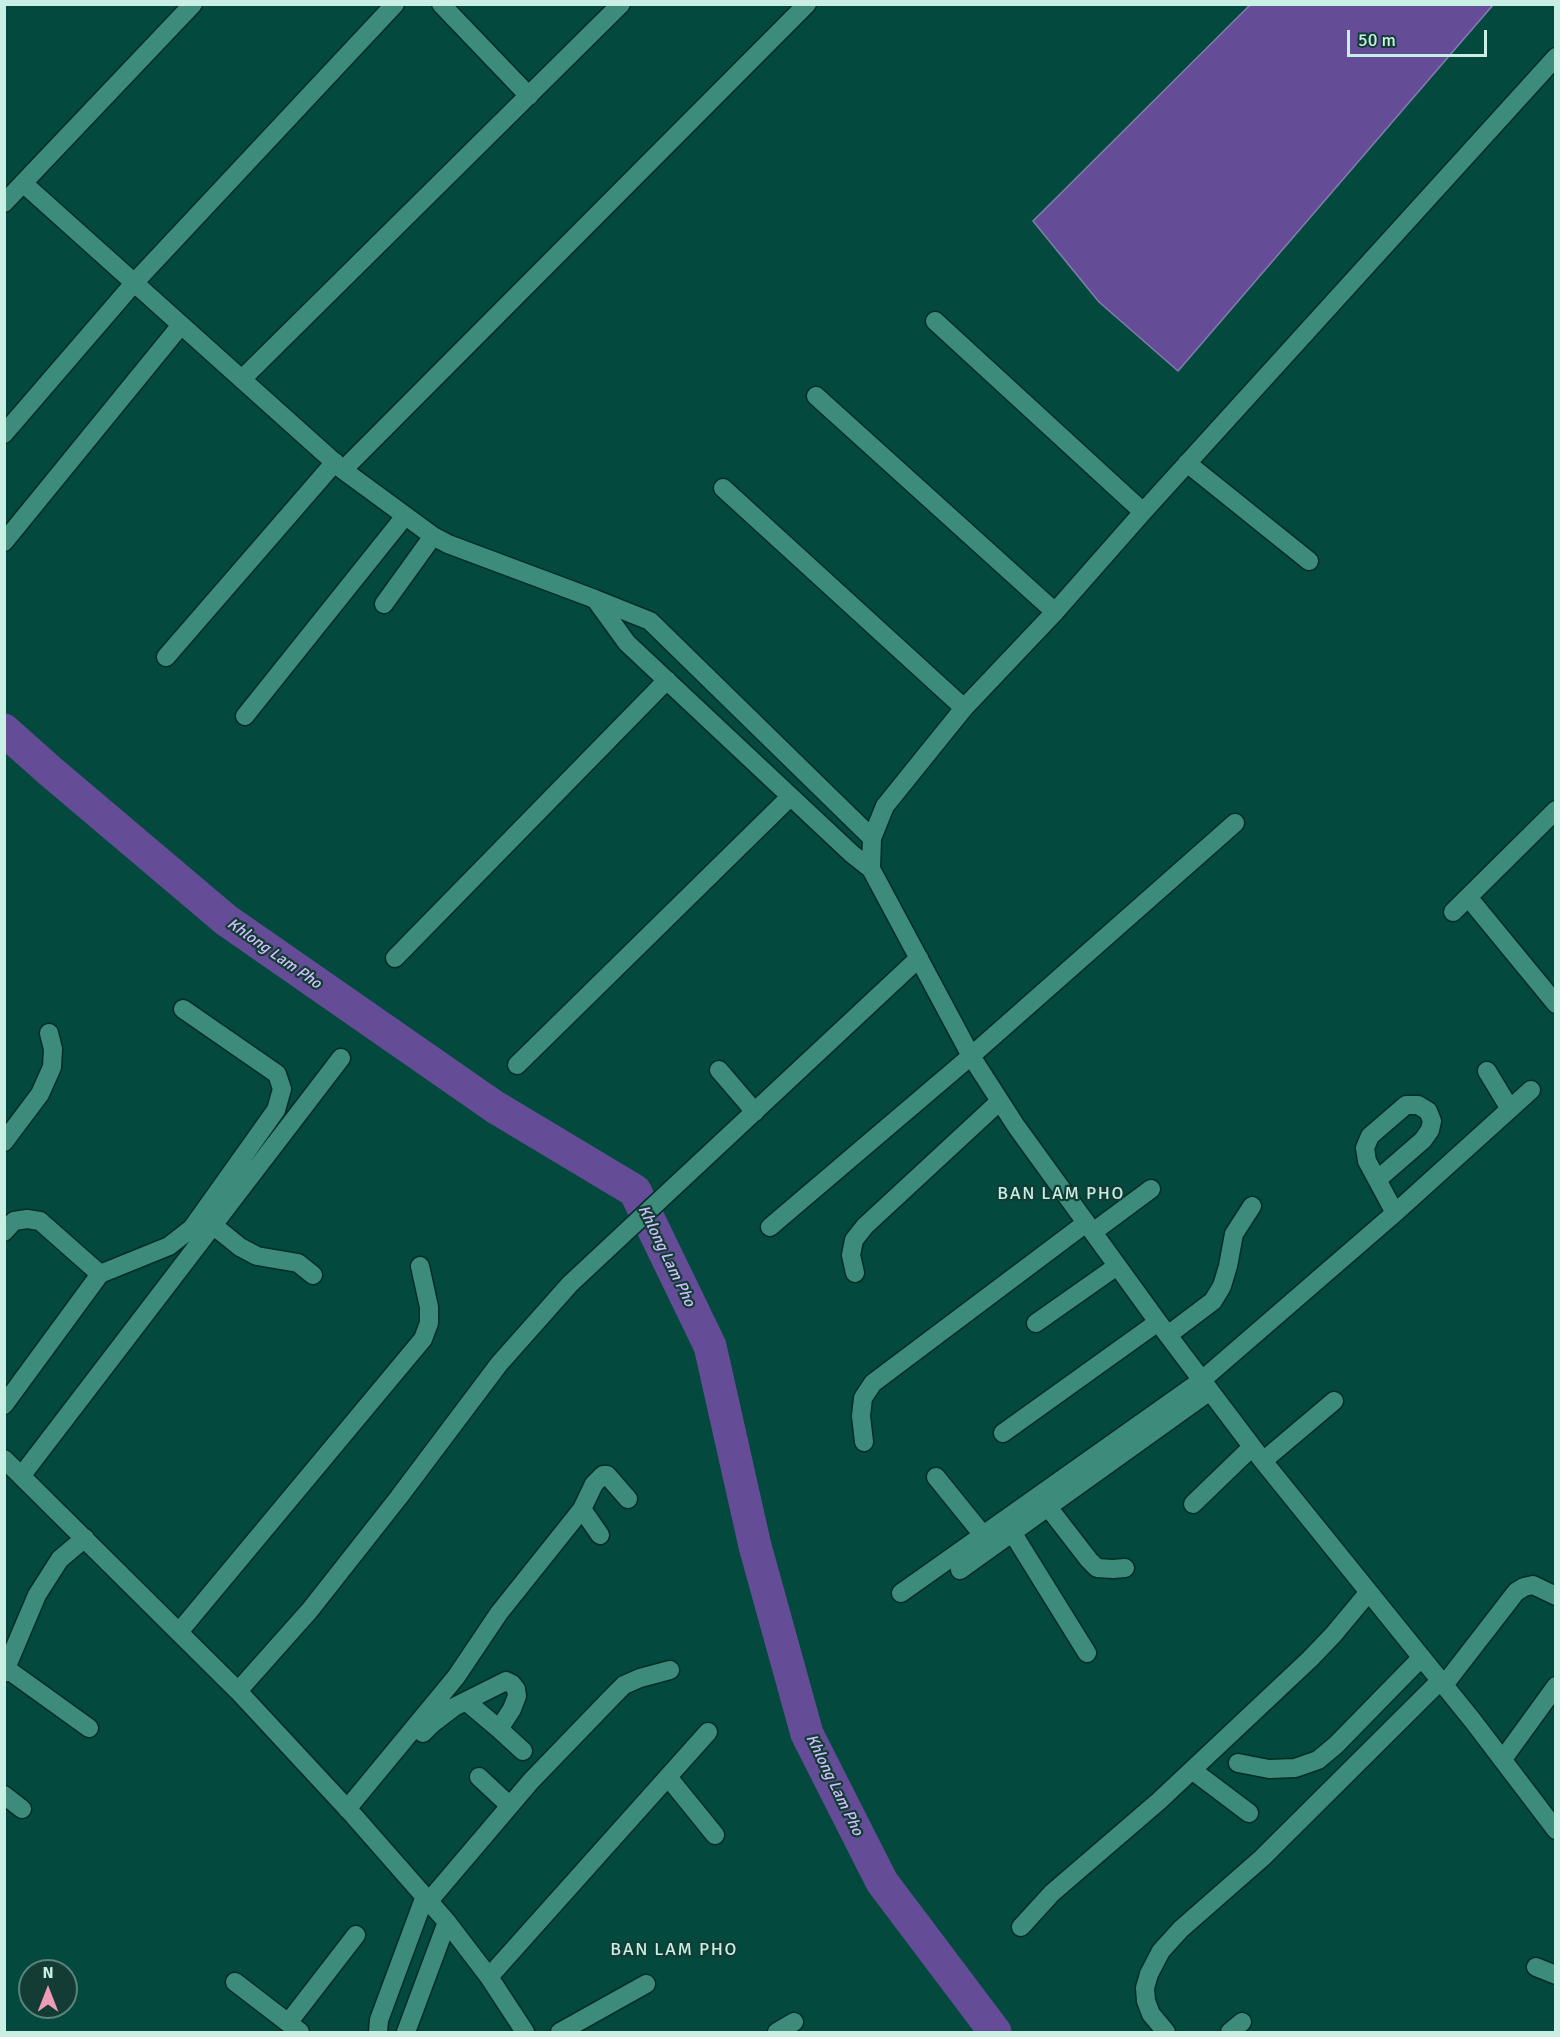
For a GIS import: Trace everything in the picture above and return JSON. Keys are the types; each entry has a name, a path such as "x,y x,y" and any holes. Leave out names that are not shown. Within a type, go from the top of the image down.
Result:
{"street":[{"path":"4,203 193,4"},
{"path":"4,434 134,283 395,4"},
{"path":"441,4 530,96"},
{"path":"242,379 621,4"},
{"path":"166,657 339,466 807,4"},
{"path":"870,869 872,838 885,806 964,708 1055,612 1187,463 1556,57"},
{"path":"23,183 339,466 433,536 448,544 650,621 872,838"},
{"path":"935,321 1143,512"},
{"path":"4,542 181,325"},
{"path":"816,396 1055,612"},
{"path":"1187,463 1309,561"},
{"path":"723,488 964,708"},
{"path":"245,717 405,516"},
{"path":"384,604 433,536"},
{"path":"595,599 627,643 870,869 971,1056 1016,1126 1117,1266 1258,1454 1503,1759 1556,1830"},
{"path":"395,958 667,680"},
{"path":"517,1065 790,796"},
{"path":"1453,912 1553,818"},
{"path":"770,1227 971,1056 1235,823"},
{"path":"1468,897 1556,1004"},
{"path":"238,1691 310,1610 499,1364 570,1284 919,958"},
{"path":"4,1405 100,1274 169,1246 192,1228 276,1110 282,1089 278,1074 183,1009"},
{"path":"4,1142 40,1094 52,1067 53,1049 49,1033"},
{"path":"22,1475 341,1058"},
{"path":"719,1070 755,1112"},
{"path":"1487,1071 1510,1108"},
{"path":"960,1570 1048,1507 1206,1385 1531,1090"},
{"path":"855,1273 851,1255 854,1240 865,1226 1000,1101"},
{"path":"1377,1180 1395,1213"},
{"path":"864,1442 861,1416 863,1398 873,1383 1090,1227 1151,1190"},
{"path":"1003,1433 1163,1328 1213,1301 1222,1286 1234,1233 1252,1206"},
{"path":"4,1233 14,1221 27,1219 40,1221 100,1274"},
{"path":"214,1226 257,1256 298,1263 313,1275"},
{"path":"179,1632 423,1339 429,1323 429,1307 420,1266"},
{"path":"1036,1323 1117,1266"},
{"path":"901,1593 1206,1385"},
{"path":"1193,1504 1258,1454 1334,1401"},
{"path":"5,1462 22,1475 238,1691 351,1812 447,1922 489,1977 525,2032"},
{"path":"351,1812 456,1677 499,1613 582,1509 594,1484 603,1475 607,1475 628,1499"},
{"path":"936,1477 983,1535"},
{"path":"1048,1507 1097,1568 1125,1568"},
{"path":"582,1509 600,1535"},
{"path":"1012,1533 1087,1653"},
{"path":"85,1538 60,1560 37,1595 6,1671 89,1728"},
{"path":"1166,2032 1151,2014 1146,2001 1145,1988 1149,1974 1161,1951 1181,1929 1270,1850 1442,1683 1516,1592 1533,1585 1556,1596"},
{"path":"1021,1927 1052,1893 1159,1801 1310,1659 1368,1593"},
{"path":"1238,1763 1278,1769 1295,1768 1318,1760 1336,1745 1421,1658"},
{"path":"378,2032 379,2020 427,1899 558,1751 624,1685 670,1670"},
{"path":"351,1812 433,1723 454,1707 506,1681 513,1684 517,1696 512,1709 499,1729"},
{"path":"1503,1759 1556,1686"},
{"path":"467,1702 523,1751"},
{"path":"489,1977 708,1732"},
{"path":"1192,1770 1249,1814"},
{"path":"479,1777 509,1805"},
{"path":"668,1777 716,1835"},
{"path":"4,1795 22,1809"},
{"path":"405,2032 447,1922"},
{"path":"235,1982 294,2028 357,1935"},
{"path":"1536,1967 1556,1975"},
{"path":"560,2032 646,1984"},
{"path":"777,2032 794,2022"}],"shaded area":[{"path":"1251,4 1493,5 1178,371 1099,302 1033,221"}],"waterway":[{"name":"Khlong Lam Pho","path":"4,730 226,920 495,1107 635,1191 710,1346 755,1546 807,1734 882,1882 995,2032"}],"district":[{"name":"BAN LAM PHO","path":"1061,1194"},
{"name":"BAN LAM PHO","path":"674,1950"}]}
